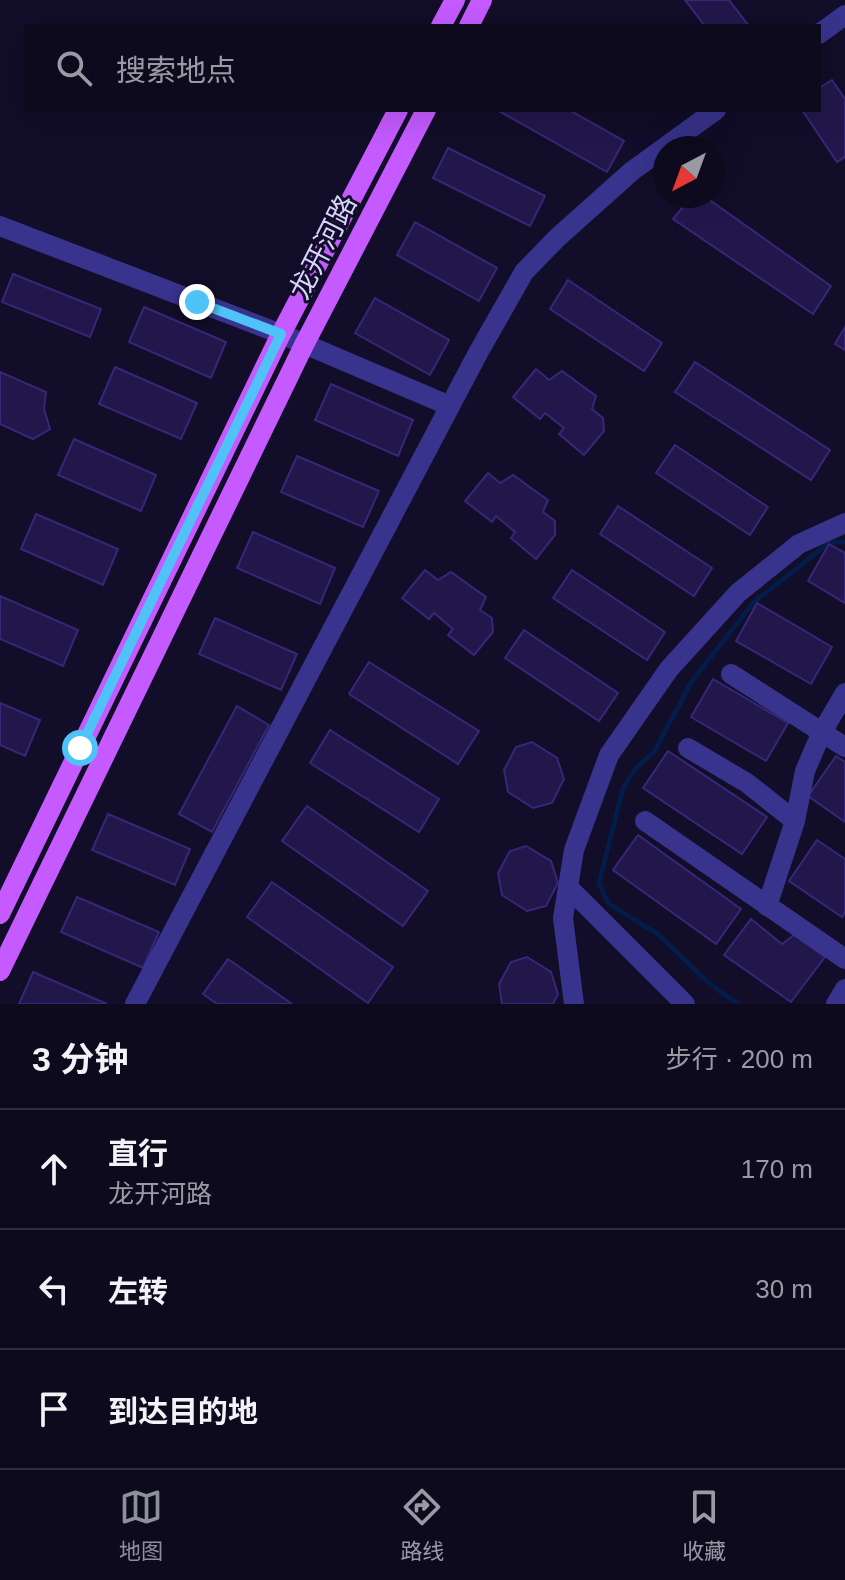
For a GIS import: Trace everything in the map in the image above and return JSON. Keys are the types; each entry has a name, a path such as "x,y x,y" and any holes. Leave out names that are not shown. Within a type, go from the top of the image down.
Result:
{"main road":[{"path":"442,24 455,0"},
{"path":"470,24 482,0"},
{"name":"龙开河路","path":"0,914 281,334 397,112"},
{"name":"龙开河路","path":"0,971 304,345 425,112"}],"street":[{"path":"821,33 845,15 833,0"},
{"path":"135,1004 450,406 524,272 632,171 713,112"},
{"path":"0,226 281,334 450,406"},
{"path":"574,1004 563,918 574,850 609,755 669,669 738,593 799,544 845,523"},
{"path":"731,674 845,747"},
{"path":"767,906 795,821 805,771 821,734 845,693"},
{"path":"688,748 747,783 795,821"},
{"path":"645,821 845,959"},
{"path":"568,887 685,1004"},
{"path":"836,1004 845,989"}],"building":[{"path":"685,0 729,0 747,24 703,24"},
{"path":"832,80 845,99 845,157 837,162 803,112 821,112 821,87"},
{"path":"501,112 573,112 624,141 607,172"},
{"path":"448,148 545,196 530,226 433,178"},
{"path":"682,208 721,208 831,286 813,314 673,219"},
{"path":"415,222 497,268 479,301 397,255"},
{"path":"13,274 101,309 90,337 2,302"},
{"path":"568,280 662,343 644,371 550,309"},
{"path":"375,298 449,340 430,375 355,333"},
{"path":"144,307 226,342 211,378 129,342"},
{"path":"845,327 845,350 835,344"},
{"path":"695,362 830,450 811,480 675,392"},
{"path":"115,367 197,403 181,439 99,404"},
{"path":"536,369 549,380 562,371 596,396 592,409 603,418 604,431 584,455 559,434 564,428 545,413 540,419 513,397"},
{"path":"0,372 46,392 44,409 50,429 33,439 0,424"},
{"path":"331,384 413,420 398,456 315,420"},
{"path":"74,439 156,475 141,511 58,475"},
{"path":"675,445 768,507 750,535 656,473"},
{"path":"297,456 379,491 363,527 281,492"},
{"path":"488,473 500,483 513,475 548,500 543,512 555,521 555,535 536,559 511,538 515,532 496,516 492,522 465,501"},
{"path":"618,506 712,568 694,596 600,534"},
{"path":"36,514 118,549 103,585 21,549"},
{"path":"253,532 335,568 320,604 237,568"},
{"path":"829,544 845,553 845,603 808,581"},
{"path":"425,570 438,580 451,572 486,597 480,610 492,618 493,632 474,655 448,635 453,629 434,613 429,619 402,598"},
{"path":"572,570 665,632 647,660 553,598"},
{"path":"0,596 78,630 63,666 0,639"},
{"path":"757,603 832,647 811,684 736,641"},
{"path":"215,618 297,654 281,690 199,654"},
{"path":"524,630 618,693 599,721 505,658"},
{"path":"369,662 479,731 458,764 349,694"},
{"path":"713,679 788,723 766,761 691,717"},
{"path":"0,703 40,720 25,756 0,745"},
{"path":"237,706 269,725 212,832 179,814"},
{"path":"330,730 439,799 419,832 310,763"},
{"path":"532,742 557,758 564,779 552,803 533,808 508,792 504,770 516,747"},
{"path":"668,751 767,817 742,854 643,788"},
{"path":"836,756 845,762 845,822 808,796"},
{"path":"307,806 428,891 403,926 282,841"},
{"path":"108,814 190,849 175,885 92,850"},
{"path":"638,835 741,909 716,944 613,870"},
{"path":"817,840 845,859 845,912 842,917 789,881"},
{"path":"526,846 551,861 558,883 546,906 527,911 502,895 498,873 510,851"},
{"path":"272,882 393,967 368,1003 247,917"},
{"path":"77,897 159,932 143,968 61,932"},
{"path":"751,919 782,944 794,935 825,957 791,1002 724,955"},
{"path":"527,957 551,972 558,994 553,1004 502,1004 499,984 511,962"},
{"path":"228,959 292,1004 217,1004 203,994"},
{"path":"33,972 107,1004 19,1004"}],"waterway":[{"path":"738,1004 711,985 659,935 608,903 599,883 623,788 636,768 654,752 692,681 753,603 830,542 845,542"}],"route":[{"path":"80,748 281,334 197,302"}]}
